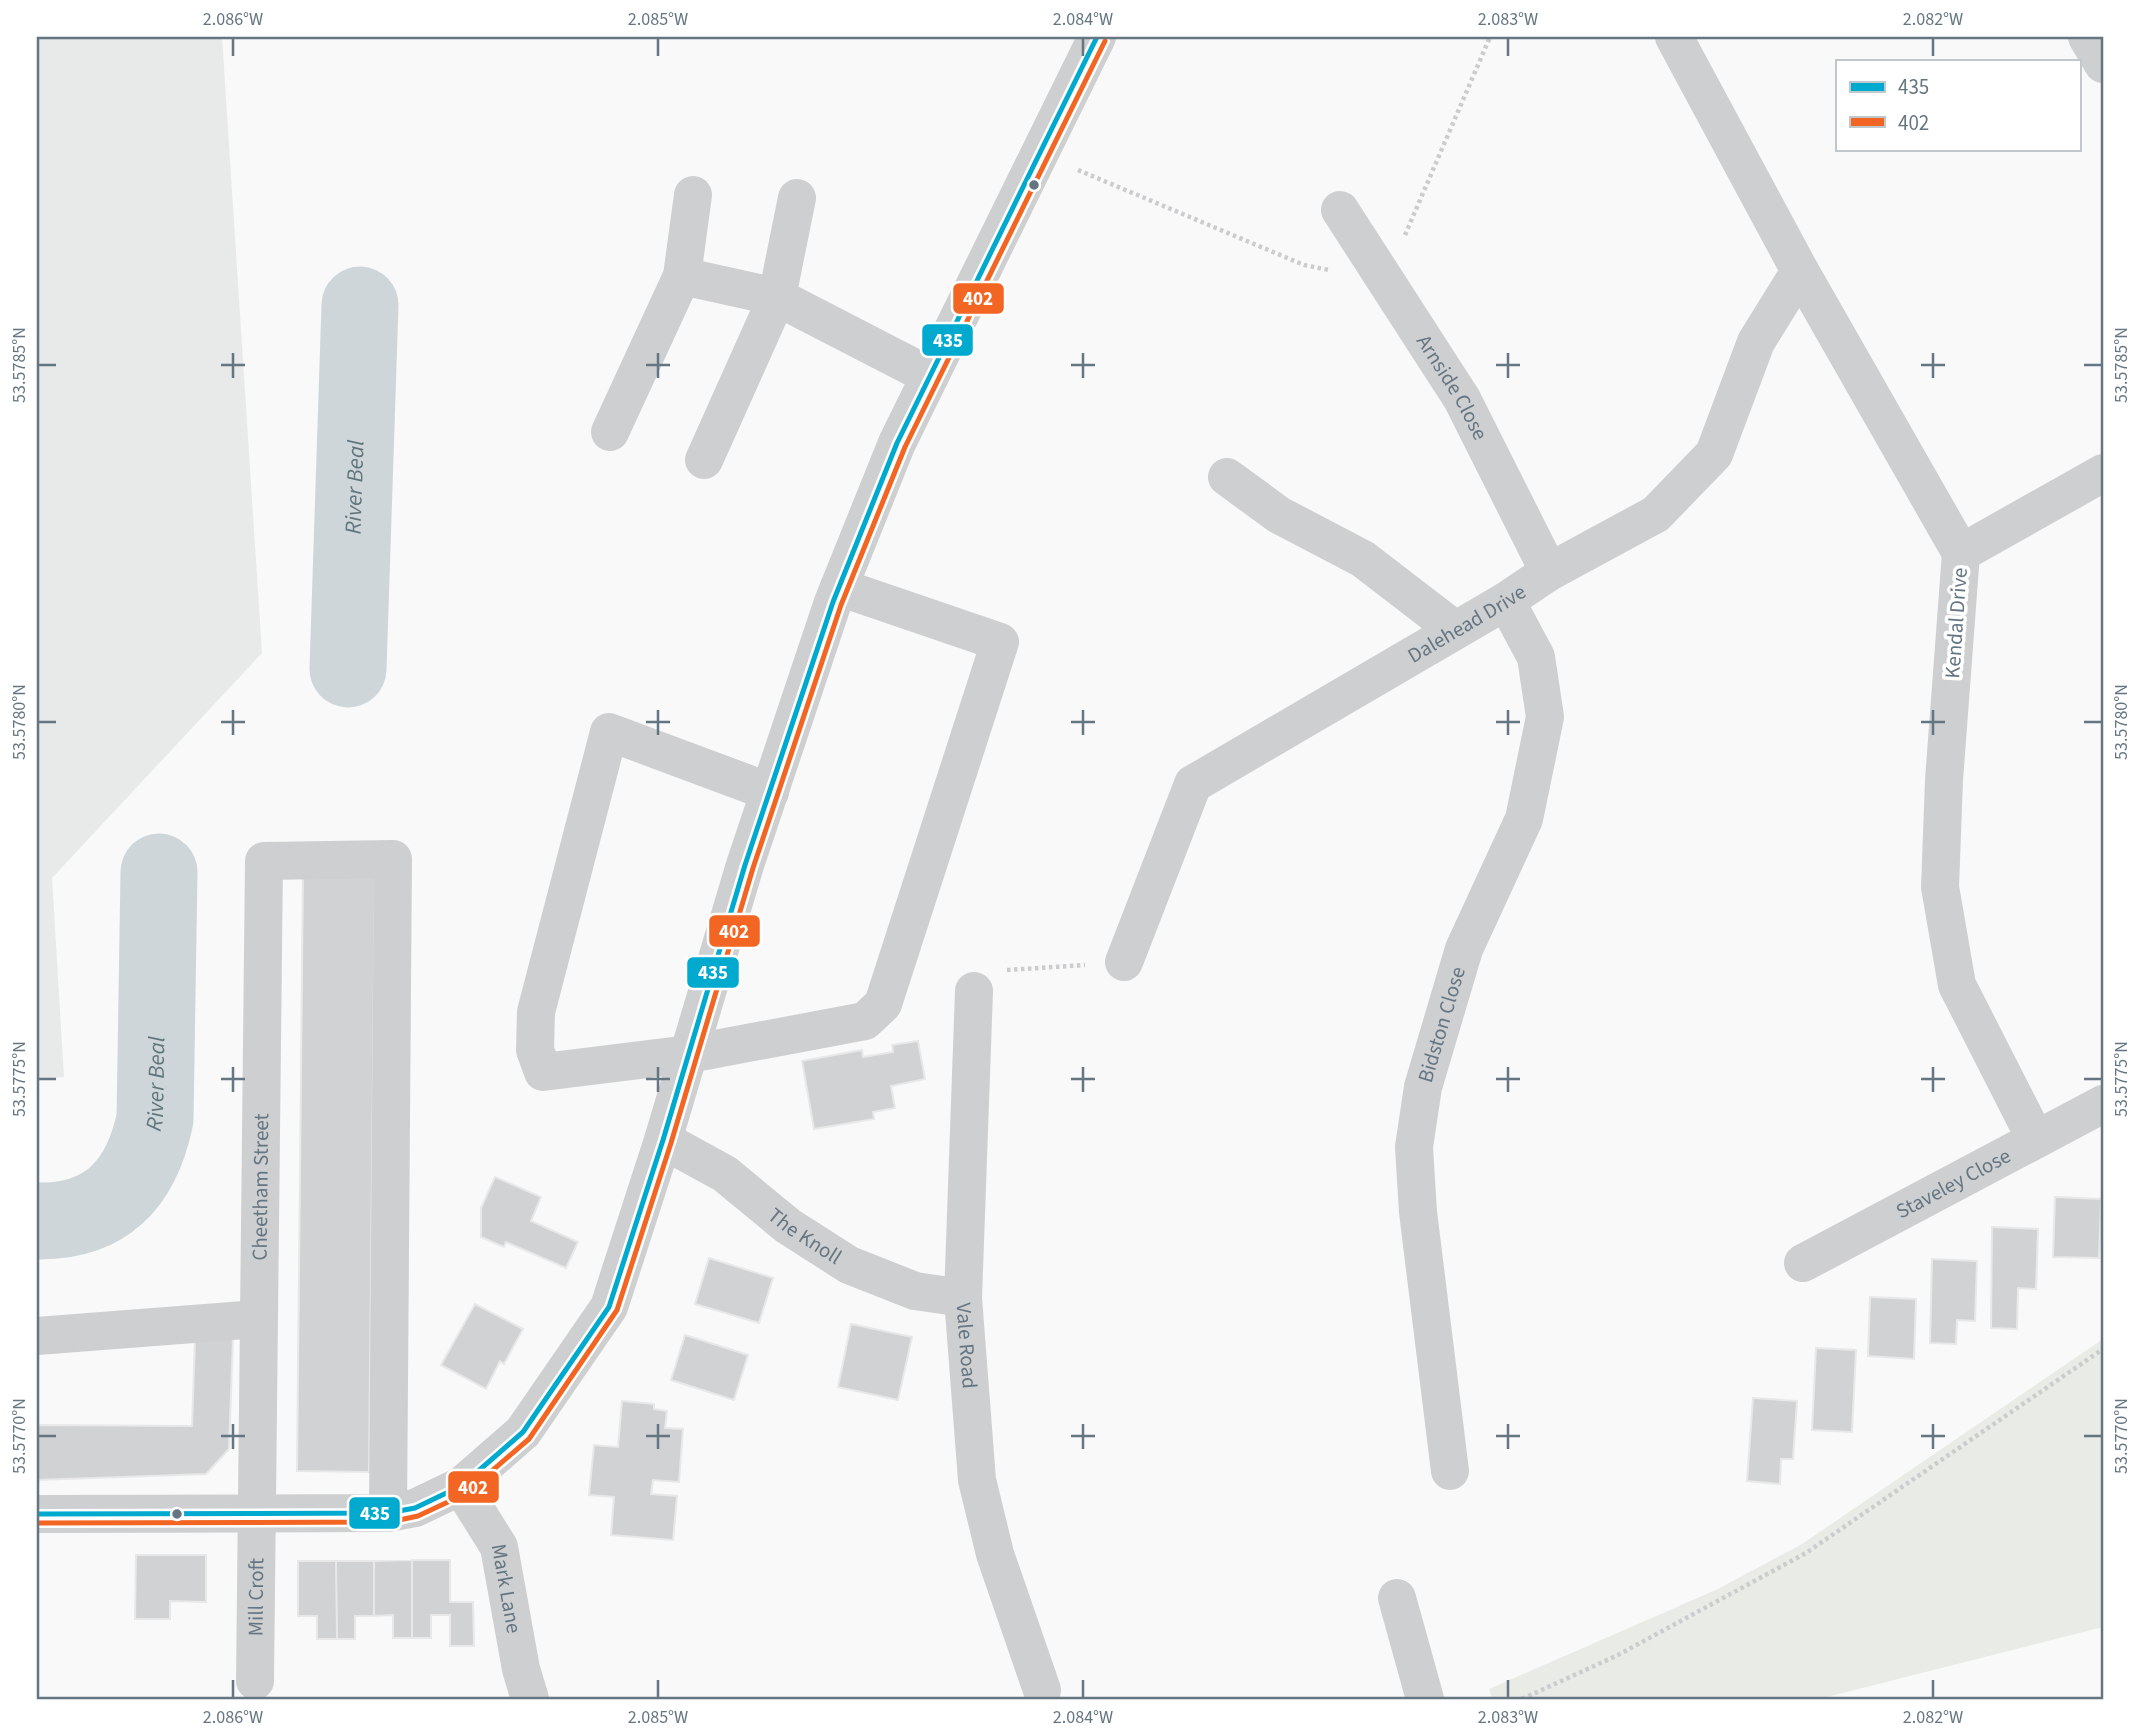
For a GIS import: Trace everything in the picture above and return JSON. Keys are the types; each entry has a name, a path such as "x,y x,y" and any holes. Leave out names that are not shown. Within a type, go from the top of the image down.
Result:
{"street":[{"path":"37,1514 387,1513 415,1508 461,1486 523,1432 609,1307 770,792 839,587 897,443 1097,37"},
{"name":"Kendal Drive","path":"1674,37 1800,271 1961,553 1944,779 1940,887 1957,985 2035,1138"},
{"path":"2087,37 2103,64"},
{"path":"610,432 682,276 693,195"},
{"path":"704,460 777,298 797,198"},
{"name":"Arnside Close","path":"1340,210 1462,399 1549,572"},
{"name":"Dalehead Drive","path":"1124,962 1193,784 1506,601 1549,572 1656,514 1714,454 1756,342 1800,271"},
{"path":"682,276 777,298 930,376"},
{"path":"1961,553 2103,473"},
{"path":"1227,477 1279,514 1363,559 1454,629"},
{"path":"770,792 609,732 536,1012 535,1050 544,1072 689,1054 865,1021 883,1004 1000,642 839,587"},
{"name":"Bidston Close","path":"1450,1471 1418,1212 1414,1147 1423,1087 1464,949 1524,819 1545,717 1536,657 1506,601"},
{"name":"Cheetham Street","path":"259,1514 258,1319 264,861 393,859 387,1513"},
{"name":"Vale Road","path":"974,991 962,1298 977,1480 995,1554 1042,1690"},
{"name":"Staveley Close","path":"1803,1263 2103,1104"},
{"name":"The Knoll","path":"663,1140 724,1174 788,1226 849,1265 915,1291 962,1298"},
{"path":"37,1336 258,1319"},
{"name":"Mark Lane","path":"461,1486 499,1547 521,1669 530,1699"},
{"name":"Mill Croft","path":"255,1681 259,1514"},
{"path":"1397,1598 1425,1699"}],"path":[{"path":"974,991 1008,970 1124,962"},
{"path":"1522,1699 1618,1655 1806,1553 2103,1349"}],"shaded area":[{"path":"37,37 222,37 262,653 52,878 64,1077 37,1079"},
{"path":"2103,1339 2103,1627 1819,1699 1492,1699 1489,1689 1718,1589 1802,1544"}],"building":[{"path":"303,872 375,873 369,1472 297,1471"},
{"path":"918,1041 925,1079 891,1086 895,1108 873,1112 874,1119 814,1129 802,1061 862,1050 863,1057 893,1052 892,1045"},
{"path":"495,1177 541,1197 531,1221 578,1242 566,1268 506,1242 504,1247 481,1237 481,1208"},
{"path":"2055,1197 2101,1199 2099,1258 2053,1257"},
{"path":"1992,1227 2038,1229 2036,1289 2018,1288 2017,1329 1991,1328"},
{"path":"709,1258 773,1278 759,1323 695,1304"},
{"path":"1932,1259 1977,1261 1975,1321 1957,1320 1956,1344 1930,1343"},
{"path":"1870,1297 1916,1299 1914,1359 1868,1356"},
{"path":"475,1304 523,1329 504,1364 500,1361 486,1389 441,1365"},
{"path":"851,1324 912,1337 898,1400 838,1387"},
{"path":"685,1335 748,1355 734,1400 671,1380"},
{"path":"233,1337 229,1449 206,1474 37,1480 37,1425 192,1426 195,1339"},
{"path":"1816,1348 1856,1350 1852,1432 1812,1430"},
{"path":"1753,1398 1797,1401 1793,1459 1781,1459 1780,1484 1747,1481"},
{"path":"622,1401 654,1404 654,1409 667,1411 665,1428 683,1429 679,1482 653,1480 651,1494 677,1496 673,1540 611,1535 614,1497 589,1495 594,1445 618,1447"},
{"path":"136,1555 206,1555 206,1602 170,1601 170,1619 135,1619"},
{"path":"412,1560 450,1560 450,1602 473,1602 474,1646 450,1646 450,1615 431,1615 431,1638 412,1638"},
{"path":"412,1560 412,1638 393,1638 393,1615 374,1616 374,1561"},
{"path":"298,1561 336,1561 337,1639 317,1639 317,1616 298,1616"},
{"path":"336,1561 374,1561 374,1616 355,1616 355,1639 337,1639"}],"waterway":[{"name":"River Beal","path":"348,669 360,305"},
{"name":"River Beal","path":"37,1221 61,1220 101,1207 130,1181 149,1142 155,1119 159,872"}],"transit line":[{"name":"435","path":"37,1514 388,1513 415,1508 461,1486 523,1432 609,1307 663,1140 745,865 833,602 897,443 1097,37"},
{"name":"402","path":"37,1523 390,1522 418,1516 465,1494 529,1439 617,1310 671,1143 753,868 841,605 905,447 1105,41"}]}
